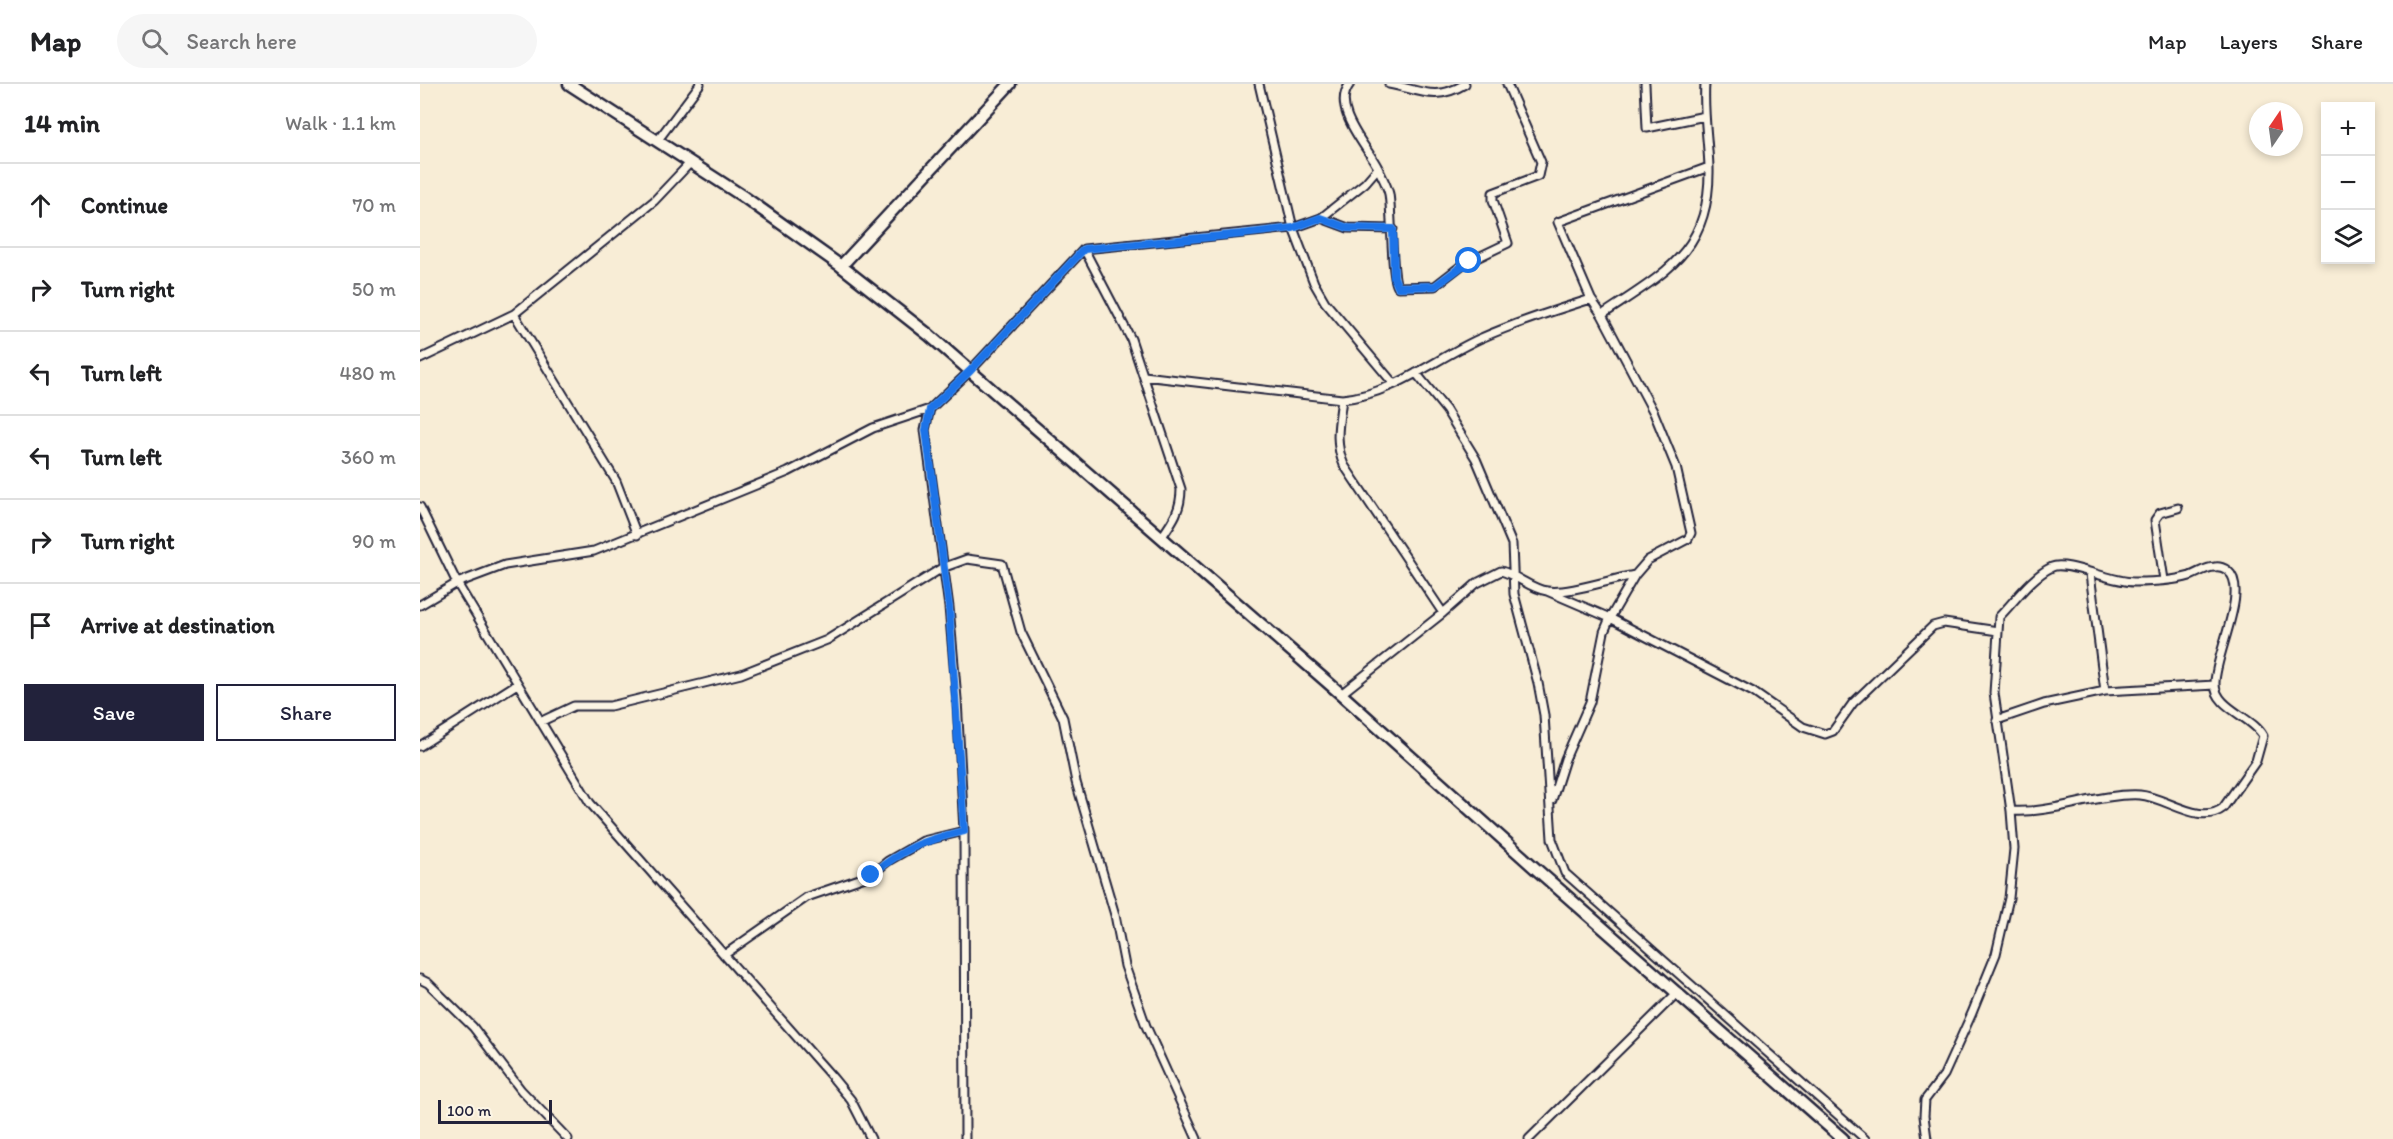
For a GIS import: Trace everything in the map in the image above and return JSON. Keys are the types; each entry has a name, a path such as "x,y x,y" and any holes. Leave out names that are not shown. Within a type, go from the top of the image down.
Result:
{"main road":[{"path":"569,84 691,162 841,266 970,371 1341,694 1843,1139"},
{"path":"841,266 1010,84"}],"street":[{"path":"658,140 700,84"},
{"path":"1259,84 1293,228 1314,282 1325,302 1393,383"},
{"path":"1350,84 1344,93 1346,113 1388,188 1393,229 1394,283 1404,288 1435,286 1462,265 1508,243 1493,200 1493,193 1538,176 1541,162 1507,84"},
{"path":"1389,84 1436,95 1465,84"},
{"path":"1645,84 1647,128 1704,116"},
{"path":"1602,315 1666,270 1691,245 1704,213 1708,195 1709,167 1704,116 1705,84"},
{"path":"420,359 514,314 645,209 691,162"},
{"path":"1551,802 1565,759 1590,702 1602,642 1610,618 1635,575 1657,553 1688,539 1691,533 1676,467 1654,413 1602,315 1591,299 1558,222 1709,167"},
{"path":"420,605 457,583 505,565 594,551 637,535 788,472 873,428 930,409 970,371 1084,249 1293,228 1320,218 1365,183 1378,168"},
{"path":"1320,218 1348,228 1393,229"},
{"path":"1084,249 1122,319 1144,376 1181,489 1181,506 1161,538"},
{"path":"1144,376 1342,399 1371,394 1479,339 1591,299"},
{"path":"514,314 616,481 637,535"},
{"path":"1416,373 1446,410 1476,459 1512,544 1514,594 1544,715 1552,840 1565,873 1865,1139"},
{"path":"1342,399 1337,449 1344,465 1443,613"},
{"path":"930,409 926,430 942,568 949,607 957,699 964,831 965,1139"},
{"path":"420,507 457,583 590,803 851,1100 871,1139"},
{"path":"2164,580 2155,520 2160,513 2178,508"},
{"path":"542,722 574,706 610,706 720,680 777,662 827,640 942,568 967,559 1002,564 1006,571 1021,632 1063,718 1076,782 1115,915 1125,966 1146,1026 1197,1139"},
{"path":"1927,1139 1923,1108 1925,1100 1944,1075 1959,1044 1996,954 2006,920 2013,860 2011,811 1996,720 1994,693 1999,617 2036,579 2052,567 2064,564 2090,574 2133,582 2190,576 2217,566 2228,570 2235,581 2236,599 2222,644 2215,685 2223,701 2258,727 2263,736 2256,761 2223,808 2216,813 2201,814 2168,801 2133,795 2113,795 2029,813 2011,811"},
{"path":"1341,694 1490,575 1500,571 1514,575 1610,618 1753,693 1803,727 1825,734 1833,731 1853,703 1933,626 1944,623 1998,631"},
{"path":"2090,574 2105,691"},
{"path":"1547,591 1560,591 1635,575"},
{"path":"420,746 517,684"},
{"path":"1996,720 2044,704 2105,691 2215,685"},
{"path":"724,955 807,897 871,875 895,856 923,841 964,831"},
{"path":"420,979 428,983 473,1027 521,1090 568,1139"},
{"path":"1529,1139 1678,992"}],"route":[{"path":"871,875 888,861 923,841 964,831 957,699 949,607 942,568 926,418 930,409 970,371 1084,249 1293,228 1320,218 1348,228 1393,229 1394,283 1398,287 1435,286 1469,261"}]}
